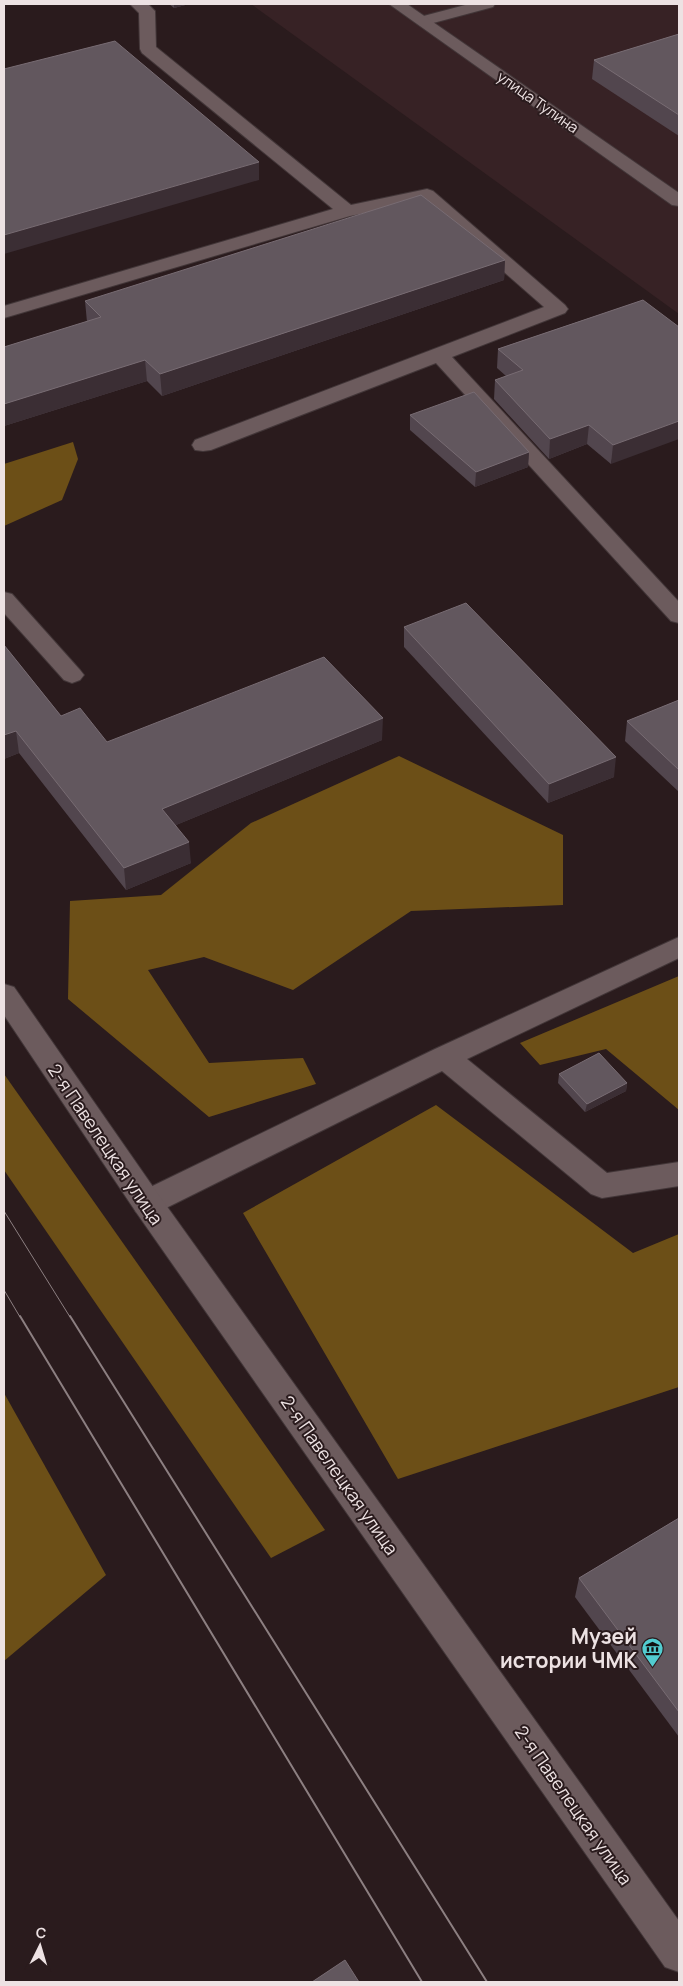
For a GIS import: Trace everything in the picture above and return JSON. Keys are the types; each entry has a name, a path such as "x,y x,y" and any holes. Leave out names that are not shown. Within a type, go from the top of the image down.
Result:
{"main road":[{"path":"138,4 147,11 148,49 347,211"},
{"name":"улица Тулина","path":"397,4 679,201"},
{"path":"422,22 486,4"},
{"path":"4,312 347,211 427,196 558,309 203,445"},
{"path":"439,355 679,616"},
{"path":"4,599 72,675"},
{"path":"147,1203 445,1057 679,947"},
{"name":"2-я Павелецкая улица","path":"4,994 147,1203 679,1953"},
{"path":"445,1057 602,1186 679,1174"}],"shaded area":[{"path":"251,4 679,4 679,314"},
{"path":"73,442 78,459 62,500 4,526 4,464"},
{"path":"399,756 563,835 563,905 411,911 293,990 204,957 148,970 209,1063 303,1058 316,1084 209,1117 68,999 70,901 161,895 251,823"},
{"path":"679,976 679,1110 606,1049 540,1065 520,1043"},
{"path":"4,1074 325,1530 271,1558 4,1170"},
{"path":"436,1105 633,1253 679,1234 679,1387 398,1479 243,1213"},
{"path":"4,1393 106,1575 4,1661"}],"building":[{"path":"679,34 679,115 594,60"},
{"path":"115,41 259,162 4,235 4,69"},
{"path":"421,195 505,260 160,374 145,360 4,404 4,347 101,317 85,301"},
{"path":"643,300 679,327 679,421 613,445 589,425 550,439 495,380 523,370 498,349"},
{"path":"474,392 529,452 476,472 410,415"},
{"path":"466,603 616,757 549,784 404,627"},
{"path":"4,645 61,716 80,708 107,742 324,657 383,718 162,809 189,842 124,868 16,731 4,735"},
{"path":"679,700 679,770 627,721"},
{"path":"599,1053 627,1083 587,1104 559,1074"},
{"name":"Музей истории ЧМК","path":"679,1518 679,1712 579,1578"},
{"path":"345,1960 359,1982 312,1982"}],"tram line":[{"path":"4,1211 70,1317"},
{"path":"4,1290 20,1317"},
{"path":"20,1316 422,1982"},
{"path":"70,1316 487,1982"}],"place":[{"name":"Музей истории ЧМК","path":"653,1667"}]}
